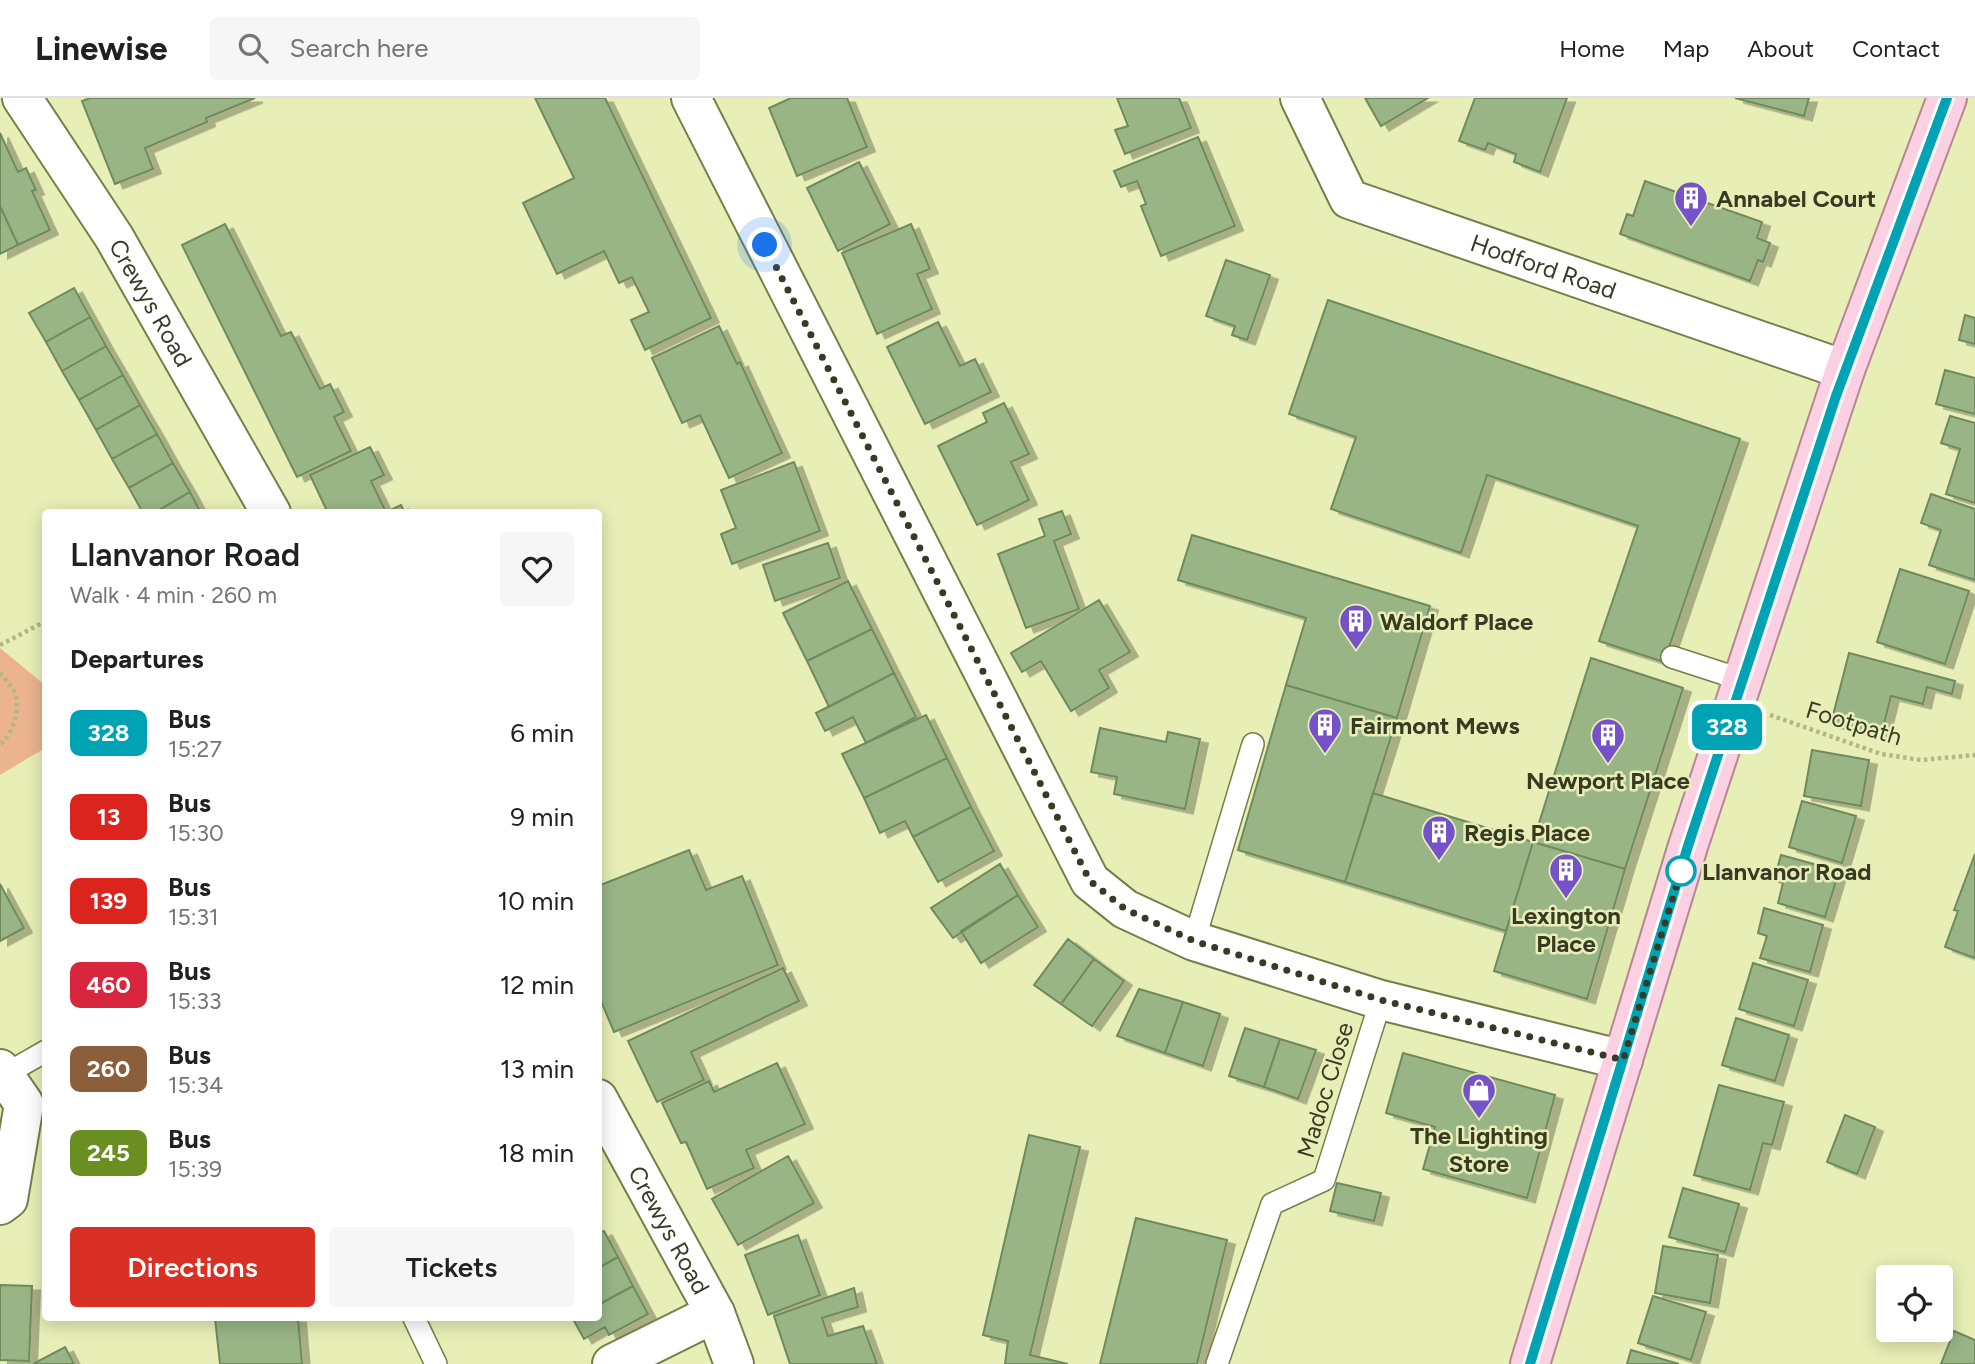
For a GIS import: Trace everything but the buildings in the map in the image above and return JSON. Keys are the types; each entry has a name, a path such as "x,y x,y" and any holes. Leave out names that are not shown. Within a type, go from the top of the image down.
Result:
{"main road":[{"path":"1530,1364 1688,846 1845,370 1947,98"}],"street":[{"path":"0,102 7,98"},
{"name":"Crewys Road","path":"22,98 114,237 269,509"},
{"path":"691,98 1090,881 1125,909 1194,941 1381,1000 1623,1060"},
{"name":"Hodford Road","path":"1300,98 1349,199 1845,370"},
{"path":"0,1205 8,1199 24,1104 2,1072"},
{"name":"Crewys Road","path":"602,1106 715,1313 734,1364"},
{"path":"612,1364 715,1313"}],"lane":[{"path":"1672,657 1743,680"},
{"path":"1194,941 1253,744"},
{"name":"Madoc Close","path":"1217,1364 1272,1203 1324,1180 1381,1000"},
{"path":"2,1072 42,1053"},
{"path":"415,1321 436,1364"}],"path":[{"path":"0,645 42,623"},
{"path":"0,673 15,692 18,710 8,738 0,745"},
{"name":"Footpath","path":"1766,713 1881,754 1922,760 1975,755"}],"shaded area":[{"path":"0,648 42,683 42,750 0,775"}],"bus line":[{"name":"328","path":"1530,1364 1688,846 1836,396 1947,98"}],"place":[{"name":"Annabel Court","path":"1691,228"},
{"name":"Waldorf Place","path":"1356,651"},
{"name":"Fairmont Mews","path":"1325,755"},
{"name":"Newport Place","path":"1608,765"},
{"name":"Regis Place","path":"1439,862"},
{"name":"Llanvanor Road","path":"1681,871"},
{"name":"Lexington Place","path":"1566,900"},
{"name":"The Lighting Store","path":"1479,1120"}],"route":[{"path":"765,245 1090,881 1125,909 1194,941 1381,1000 1623,1060 1681,871"}]}
